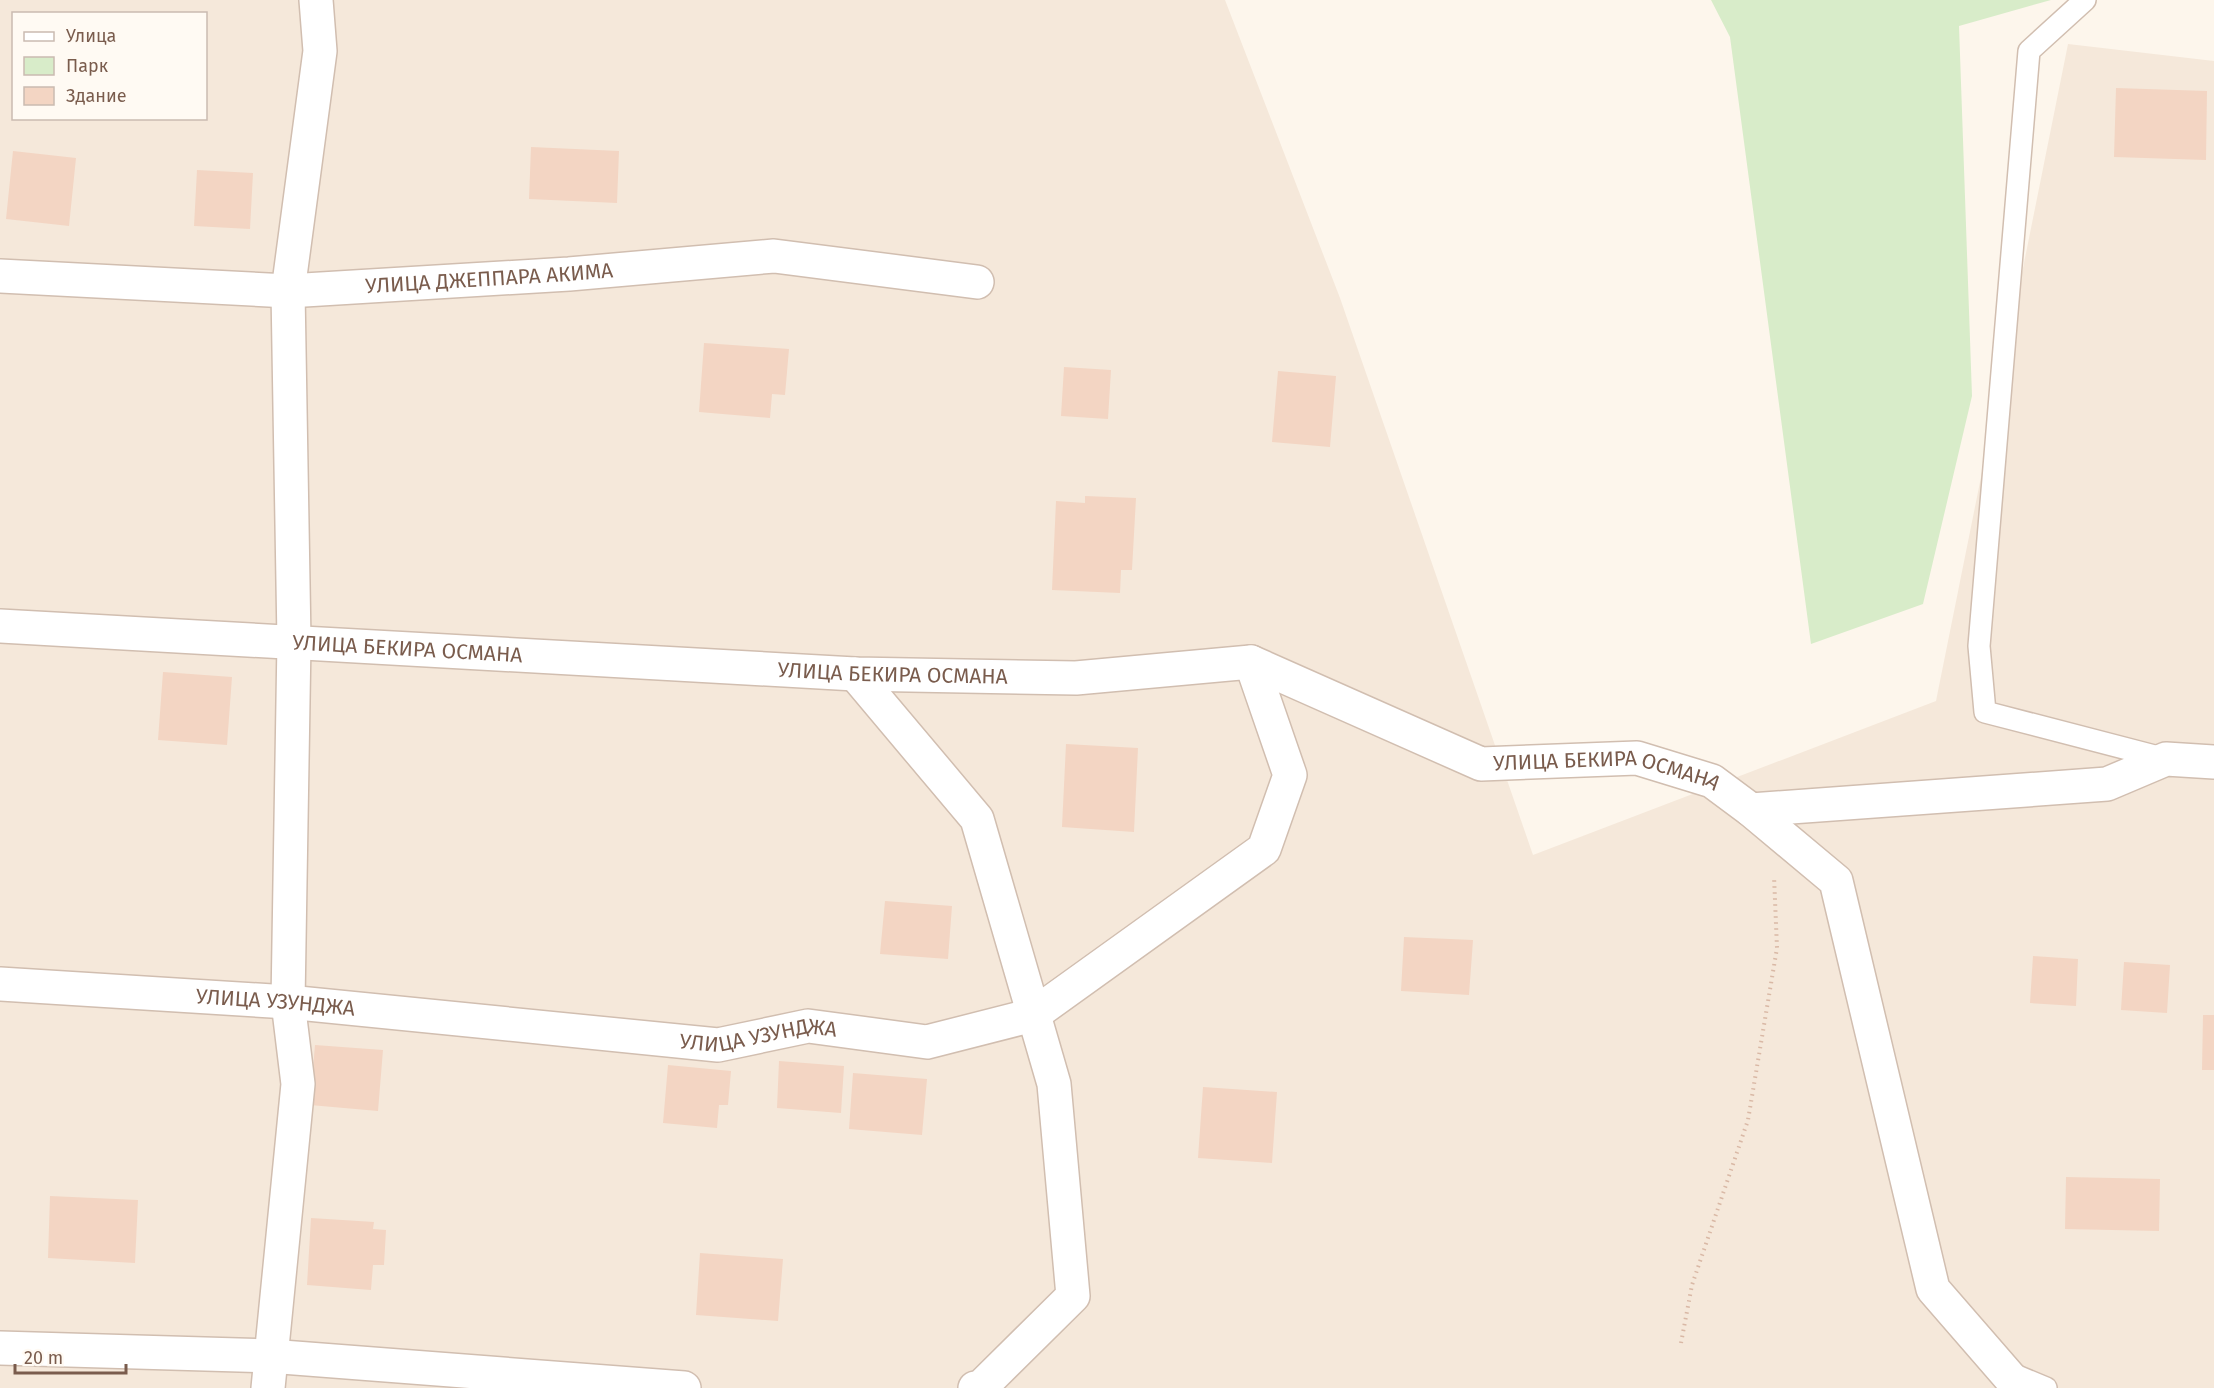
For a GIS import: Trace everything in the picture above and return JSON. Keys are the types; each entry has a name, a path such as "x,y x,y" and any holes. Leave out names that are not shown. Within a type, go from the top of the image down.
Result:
{"street":[{"path":"268,1388 269,1356 298,1084 288,1002 294,641 288,291 320,51 316,0"},
{"name":"УЛИЦА ДЖЕППАРА АКИМА","path":"0,276 288,291 569,274 774,256 977,282"},
{"name":"УЛИЦА БЕКИРА ОСМАНА","path":"0,626 855,674 1076,678 1251,662 1481,764 1637,758 1712,781 1751,810 1836,881 1933,1289 2011,1379"},
{"name":"УЛИЦА УЗУНДЖА","path":"0,984 288,1002 718,1045 808,1026 927,1042 1033,1015 1264,849 1290,775 1251,662"},
{"path":"855,674 977,819 1054,1084 1073,1296 981,1387 975,1388"},
{"path":"1751,810 2107,784 2166,759 2214,762"},
{"path":"0,1348 269,1356 684,1388"}],"lane":[{"path":"2085,0 2029,51 1979,646 1985,712 2166,759"},
{"path":"2011,1379 2046,1388"}],"path":[{"path":"1681,1343 1692,1285 1748,1120 1776,948 1774,879 1771,869"}],"shaded area":[{"path":"0,0 1225,0 1340,298 1533,855 1936,701 2068,44 2214,61 2214,1388 0,1388"}],"green space":[{"path":"1711,0 2051,0 1959,26 1972,396 1923,604 1811,644 1730,37"}],"building":[{"path":"2116,88 2207,91 2206,160 2114,157"},
{"path":"531,147 619,151 617,203 529,199"},
{"path":"13,151 76,158 69,226 6,219"},
{"path":"197,170 253,173 250,229 194,226"},
{"path":"704,343 789,349 785,395 772,394 770,418 699,412"},
{"path":"1064,367 1111,370 1108,419 1061,416"},
{"path":"1278,371 1336,376 1330,447 1272,442"},
{"path":"1085,496 1136,498 1132,570 1121,570 1120,593 1052,590 1056,501 1085,503"},
{"path":"163,672 232,677 227,745 158,740"},
{"path":"1066,744 1138,748 1134,832 1062,827"},
{"path":"885,901 952,906 948,959 880,954"},
{"path":"1404,937 1473,940 1469,995 1401,991"},
{"path":"2033,956 2078,959 2076,1006 2030,1003"},
{"path":"2124,962 2170,965 2167,1013 2121,1010"},
{"path":"2203,1015 2214,1015 2214,1070 2202,1070"},
{"path":"315,1045 383,1050 378,1111 310,1105"},
{"path":"779,1061 844,1066 841,1113 777,1108"},
{"path":"668,1065 731,1071 728,1105 719,1105 717,1128 663,1123"},
{"path":"853,1073 927,1079 922,1135 849,1129"},
{"path":"1203,1087 1277,1092 1272,1163 1198,1158"},
{"path":"2066,1177 2160,1179 2159,1231 2065,1229"},
{"path":"50,1196 138,1200 135,1263 48,1258"},
{"path":"311,1218 374,1222 373,1229 386,1230 384,1265 373,1265 371,1290 307,1285"},
{"path":"700,1253 783,1259 778,1321 696,1315"}]}
